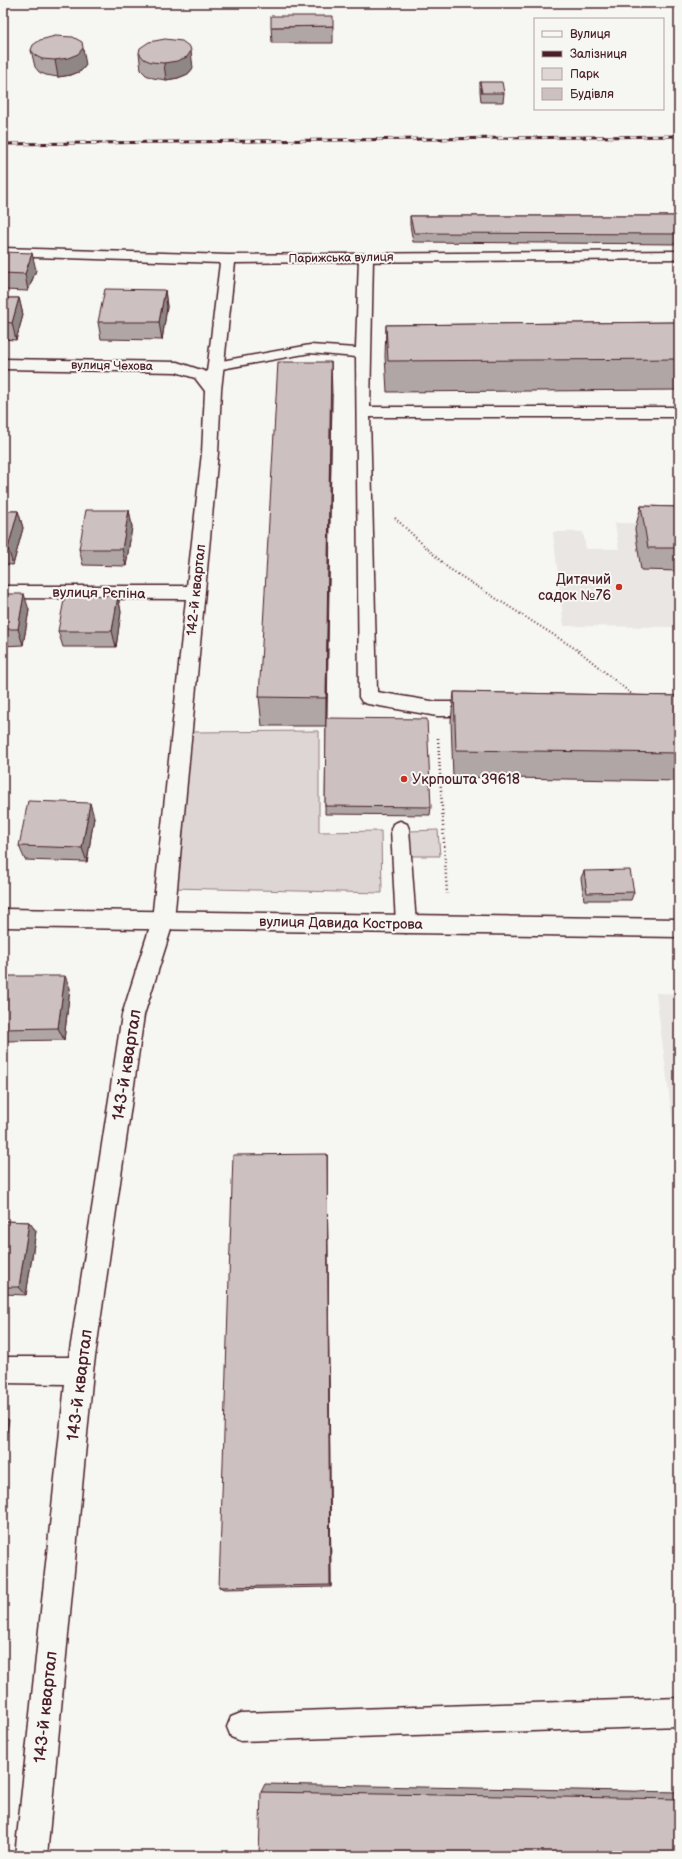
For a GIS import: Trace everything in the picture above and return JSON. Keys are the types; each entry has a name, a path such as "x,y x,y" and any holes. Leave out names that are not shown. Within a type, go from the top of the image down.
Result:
{"street":[{"name":"Парижська вулиця","path":"3,252 228,260 679,254"},
{"name":"142-й квартал","path":"163,920 210,453 212,390 228,260"},
{"name":"вулиця Чехова","path":"3,364 177,367 201,375 212,390"},
{"name":"вулиця Рєпіна","path":"3,592 196,594"},
{"name":"вулиця Давида Кострова","path":"3,918 679,928"},
{"name":"143-й квартал","path":"31,1856 80,1372 133,1015 163,920"},
{"path":"3,1370 80,1372"}],"lane":[{"path":"366,258 363,412 368,696 437,709 492,709"},
{"path":"216,366 310,349 363,353"},
{"path":"363,412 679,412"},
{"path":"400,829 406,924"},
{"path":"241,1726 679,1712"}],"path":[{"path":"364,489 448,568 578,651 638,700"},
{"path":"437,709 448,924"}],"shaded area":[{"name":"Дитячий садок №76","path":"615,523 679,524 679,627 564,626 553,532 583,532 586,549 619,549"},
{"path":"656,993 679,994 679,1170"}],"green space":[{"path":"319,731 319,832 381,831 382,893 172,888 189,732"},
{"path":"438,830 440,856 410,856 409,831"}],"building":[{"path":"271,16 333,16 333,26 271,27"},
{"path":"55,36 73,37 82,42 83,48 78,54 68,58 55,60 42,59 36,56 31,50 33,45 40,40"},
{"path":"165,39 182,41 190,47 191,51 187,57 177,61 164,63 151,62 144,59 139,53 140,48 149,42"},
{"path":"480,82 502,82 504,93 482,93"},
{"path":"410,216 679,216 679,234 414,233"},
{"path":"3,252 32,253 25,274 3,273"},
{"path":"105,289 165,290 159,322 98,322"},
{"path":"3,298 19,298 12,323 3,322"},
{"path":"679,322 679,359 388,361 386,325"},
{"path":"278,362 331,362 326,698 259,697"},
{"path":"641,506 679,507 679,548 648,548"},
{"path":"86,510 129,510 122,549 79,549"},
{"path":"3,511 18,511 8,548 3,548"},
{"path":"3,594 24,594 18,629 3,629"},
{"path":"65,595 118,596 112,631 58,631"},
{"path":"454,692 679,696 679,753 456,750"},
{"path":"326,718 427,719 431,807 325,806"},
{"path":"28,801 90,803 82,848 19,846"},
{"path":"630,870 634,892 587,893 584,871"},
{"path":"3,976 65,976 58,1028 3,1029"},
{"path":"327,1154 330,1585 219,1587 233,1155"},
{"path":"3,1221 29,1222 19,1287 3,1287"},
{"path":"261,1792 679,1799 679,1856 259,1856"}],"railway":[{"path":"3,144 679,136"}],"place":[{"name":"Дитячий садок №76","path":"619,587"},
{"name":"Укрпошта 39618","path":"404,779"}]}
